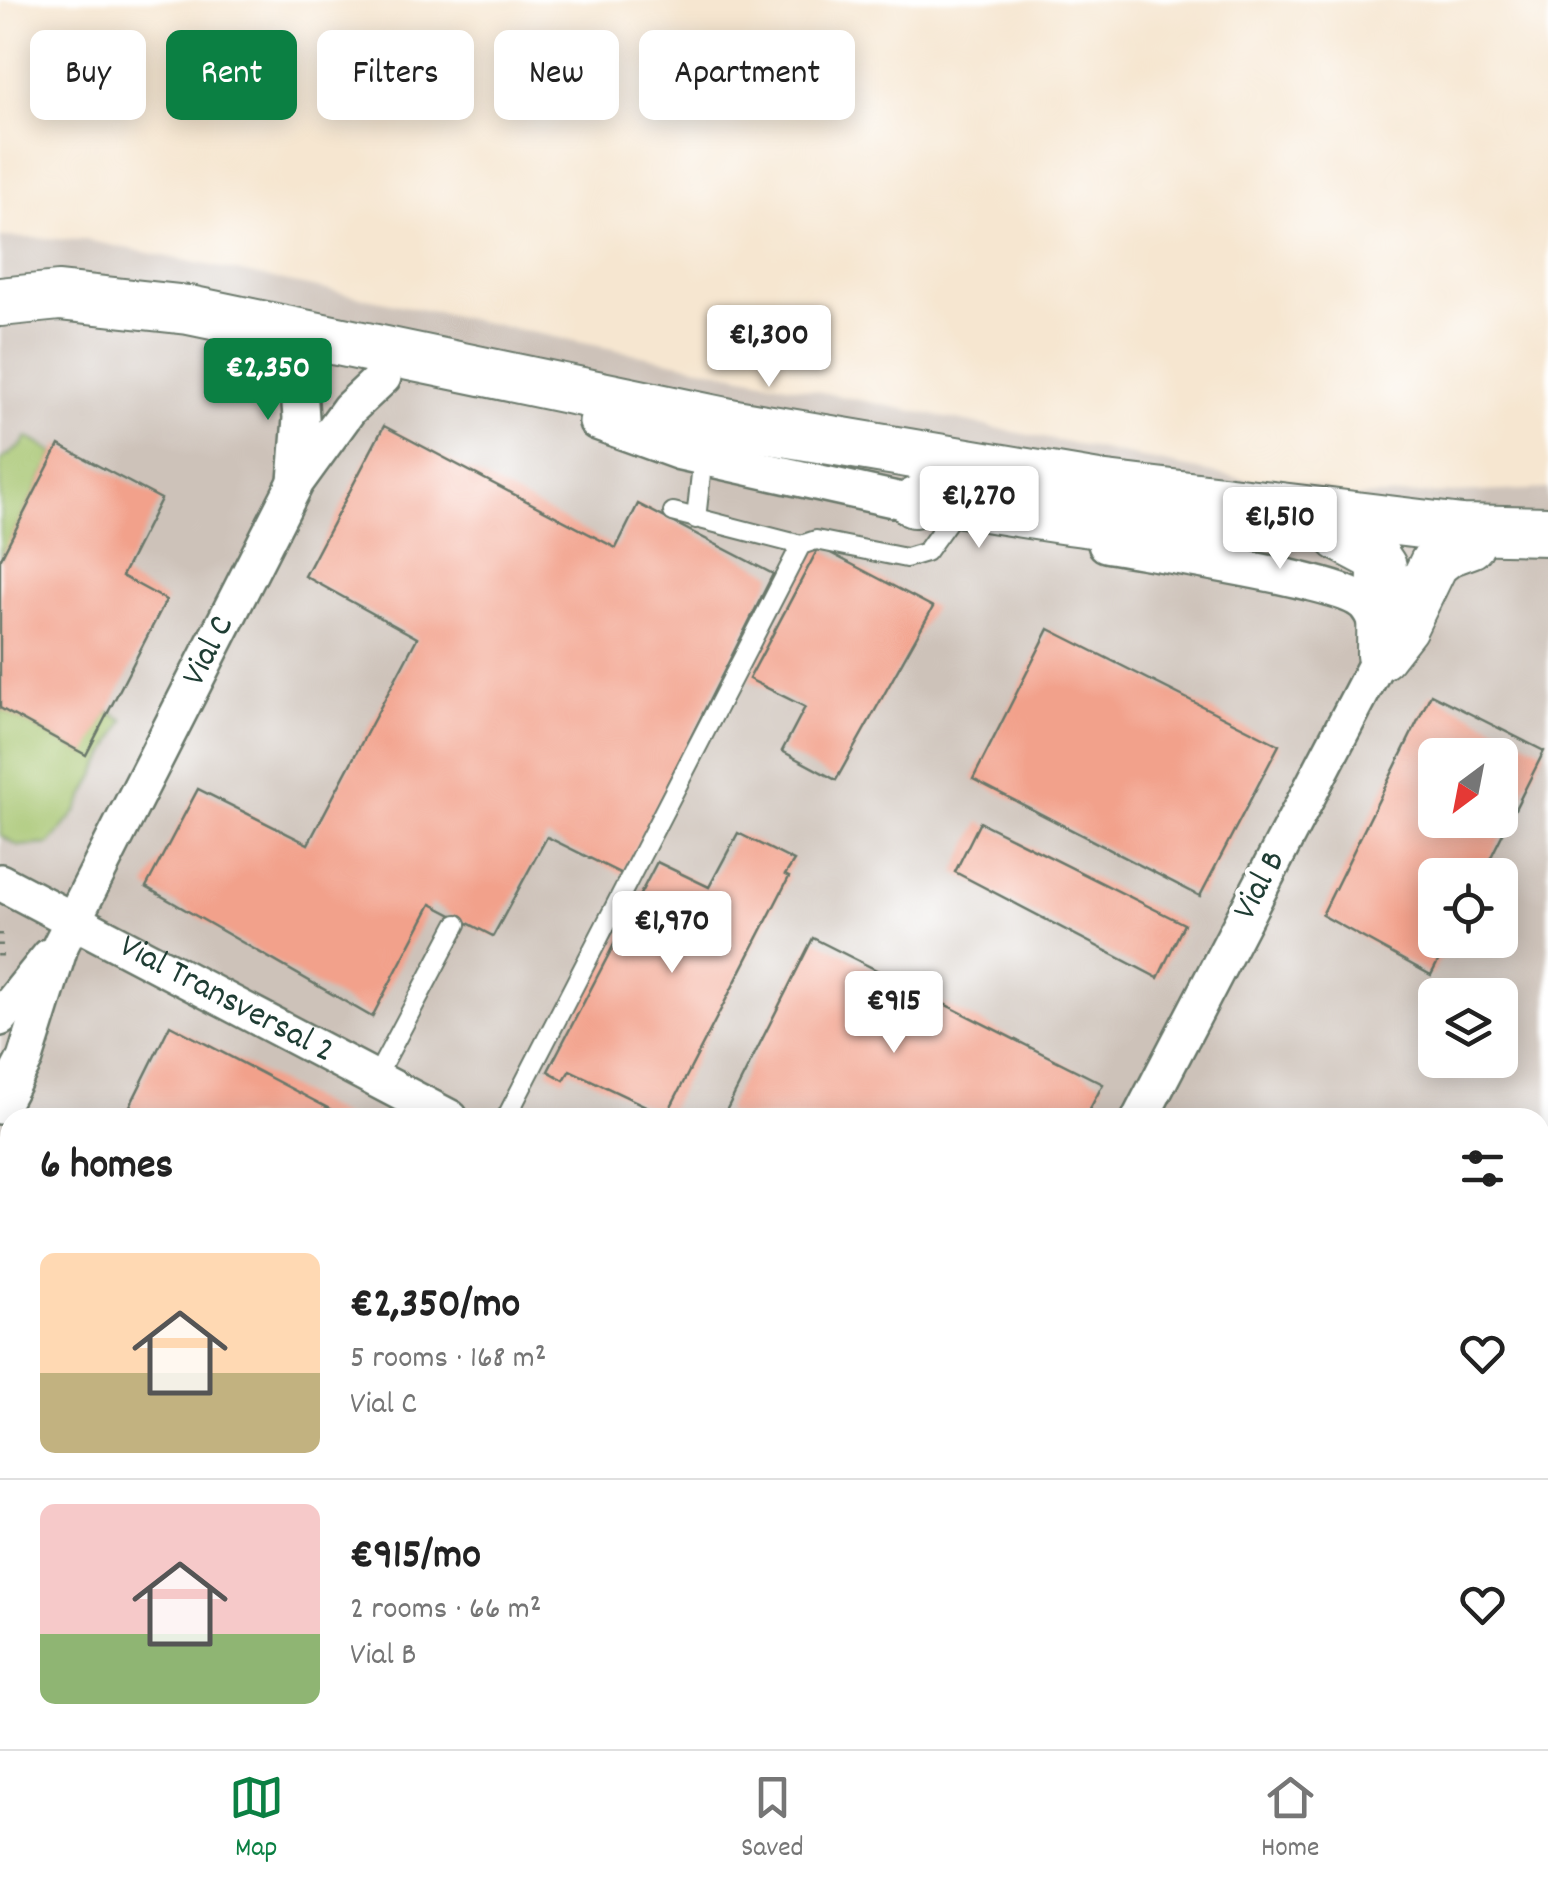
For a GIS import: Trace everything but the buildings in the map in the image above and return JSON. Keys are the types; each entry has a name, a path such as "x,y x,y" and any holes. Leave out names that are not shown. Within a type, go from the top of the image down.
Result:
{"main road":[{"path":"0,302 59,296 189,310 735,424 1098,485 1410,524 1548,531"},
{"path":"0,332 88,322 172,333 597,422 948,489 1234,528 1340,538 1548,547"},
{"path":"934,508 926,497 1138,527 1197,531 1234,528"},
{"path":"1340,538 1374,555 1382,567 1381,655"},
{"path":"1381,655 1403,627 1434,564 1448,552 1470,544"}],"street":[{"path":"282,356 299,388 296,482"},
{"name":"Vial C","path":"0,1106 24,1058 68,932 296,482 349,409 384,377"},
{"path":"597,422 680,452 1339,592 1362,600 1376,618 1381,655"},
{"name":"Vial B","path":"1145,1108 1381,655"},
{"name":"Vial Transversal 2","path":"0,882 68,932 431,1108"},
{"name":"Vial C","path":"0,1018 68,932"}],"lane":[{"path":"696,519 703,456"},
{"path":"673,512 801,545 816,540 906,558 926,552 934,508"},
{"path":"511,1108 801,545"},
{"path":"375,1079 456,924"}],"path":[{"path":"0,933 0,964"}],"shaded area":[{"path":"0,237 86,240 1334,498 1548,489 1548,1108 0,1108"}],"green space":[{"path":"27,437 55,453 0,560 0,461"},
{"path":"0,708 85,754 108,711 124,720 76,812 50,844 19,846 0,835"}]}
